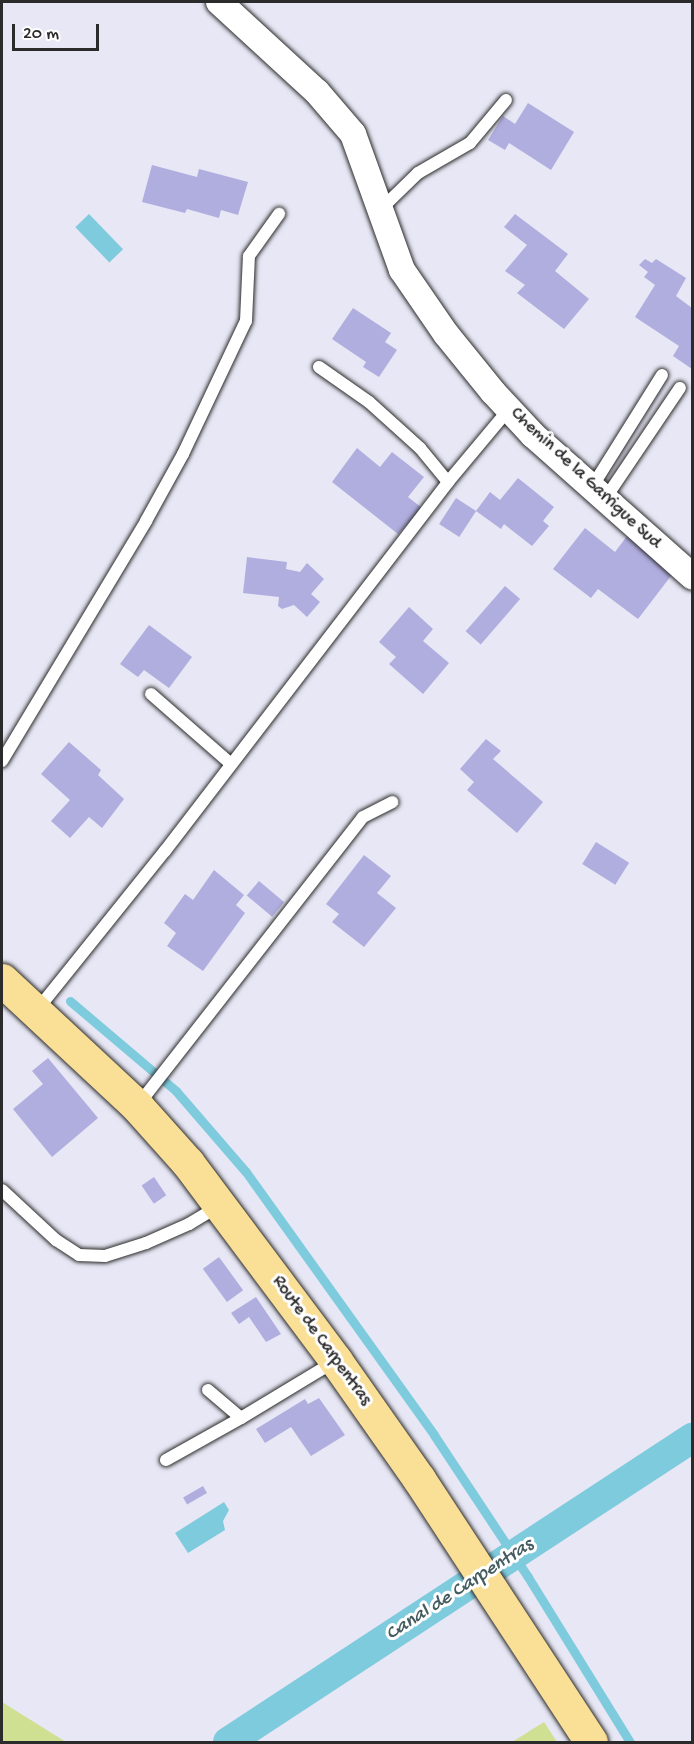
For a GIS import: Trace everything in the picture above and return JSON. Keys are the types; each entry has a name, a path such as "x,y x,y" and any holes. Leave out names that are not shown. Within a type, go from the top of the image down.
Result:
{"main road":[{"name":"Route de Carpentras","path":"2,980 37,1010 137,1106 188,1163 336,1360 419,1479 591,1743"}],"street":[{"name":"Chemin de la Garrigue Sud","path":"219,2 317,92 352,134 402,270 446,334 533,435 693,576"}],"lane":[{"path":"380,210 418,173 470,143 506,100"},
{"path":"2,761 146,521 199,423 246,321 249,256 279,214"},
{"path":"319,367 369,402 420,448 448,482"},
{"path":"598,493 662,375"},
{"path":"598,493 680,388"},
{"path":"37,1010 231,764 448,482 509,409"},
{"path":"151,694 231,764"},
{"path":"137,1106 363,817 392,802"},
{"path":"2,1190 56,1240 79,1255 105,1256 146,1243 189,1224 220,1206"},
{"path":"166,1460 241,1418 336,1360"},
{"path":"208,1390 241,1418"}],"green space":[{"path":"2,1702 66,1742 2,1742"},
{"path":"544,1722 557,1742 512,1742"}],"water":[{"path":"89,214 123,249 109,262 75,227"},
{"path":"224,1502 229,1510 223,1521 225,1530 188,1553 175,1533"}],"building":[{"path":"528,103 574,132 551,170 509,143 505,150 488,140 503,116 515,124"},
{"path":"152,165 197,177 199,169 248,182 238,215 221,210 219,218 187,209 185,213 142,202"},
{"path":"515,214 568,254 555,271 589,299 564,329 517,293 525,285 505,271 527,245 504,227"},
{"path":"645,259 652,263 656,259 686,278 676,296 692,308 692,369 673,356 679,346 635,317 655,285 644,277 648,272 639,265"},
{"path":"353,308 391,333 385,342 397,350 379,377 363,367 366,362 332,339"},
{"path":"357,448 380,467 392,452 424,477 408,497 422,508 398,534 332,482"},
{"path":"518,478 554,507 543,521 549,526 532,546 504,524 501,529 476,511 490,492 500,500"},
{"path":"456,498 476,511 459,537 439,524"},
{"path":"585,528 615,552 627,536 674,572 638,619 598,589 591,598 553,569"},
{"path":"247,557 287,562 286,569 300,572 307,563 324,579 311,594 320,602 307,617 294,605 282,609 278,606 279,597 243,593"},
{"path":"505,586 520,599 481,644 466,631"},
{"path":"409,607 433,629 423,641 449,663 423,694 389,664 396,657 379,642"},
{"path":"149,625 192,657 169,688 144,670 138,677 120,664"},
{"path":"486,739 501,751 493,759 543,802 517,833 467,790 474,782 460,769"},
{"path":"69,742 101,770 98,775 124,799 102,828 89,817 70,838 51,821 70,800 41,774"},
{"path":"596,842 629,863 615,885 582,864"},
{"path":"364,855 391,876 377,893 396,908 364,947 332,922 339,914 326,904"},
{"path":"214,870 244,895 236,905 245,913 203,971 167,946 176,933 164,923 185,894 193,900"},
{"path":"259,881 284,902 272,917 247,896"},
{"path":"48,1058 98,1118 52,1157 13,1109 43,1084 32,1071"},
{"path":"154,1177 166,1195 154,1204 142,1185"},
{"path":"219,1257 243,1290 227,1302 203,1269"},
{"path":"256,1297 281,1334 266,1342 249,1317 239,1324 231,1313"},
{"path":"319,1398 345,1435 311,1456 291,1427 265,1443 256,1429 305,1399 308,1404"},
{"path":"203,1486 207,1493 187,1504 183,1498"}],"waterway":[{"path":"70,1001 176,1091 246,1172 434,1435 528,1577 630,1742"},
{"name":"Canal de Carpentras","path":"228,1742 692,1438"}]}
